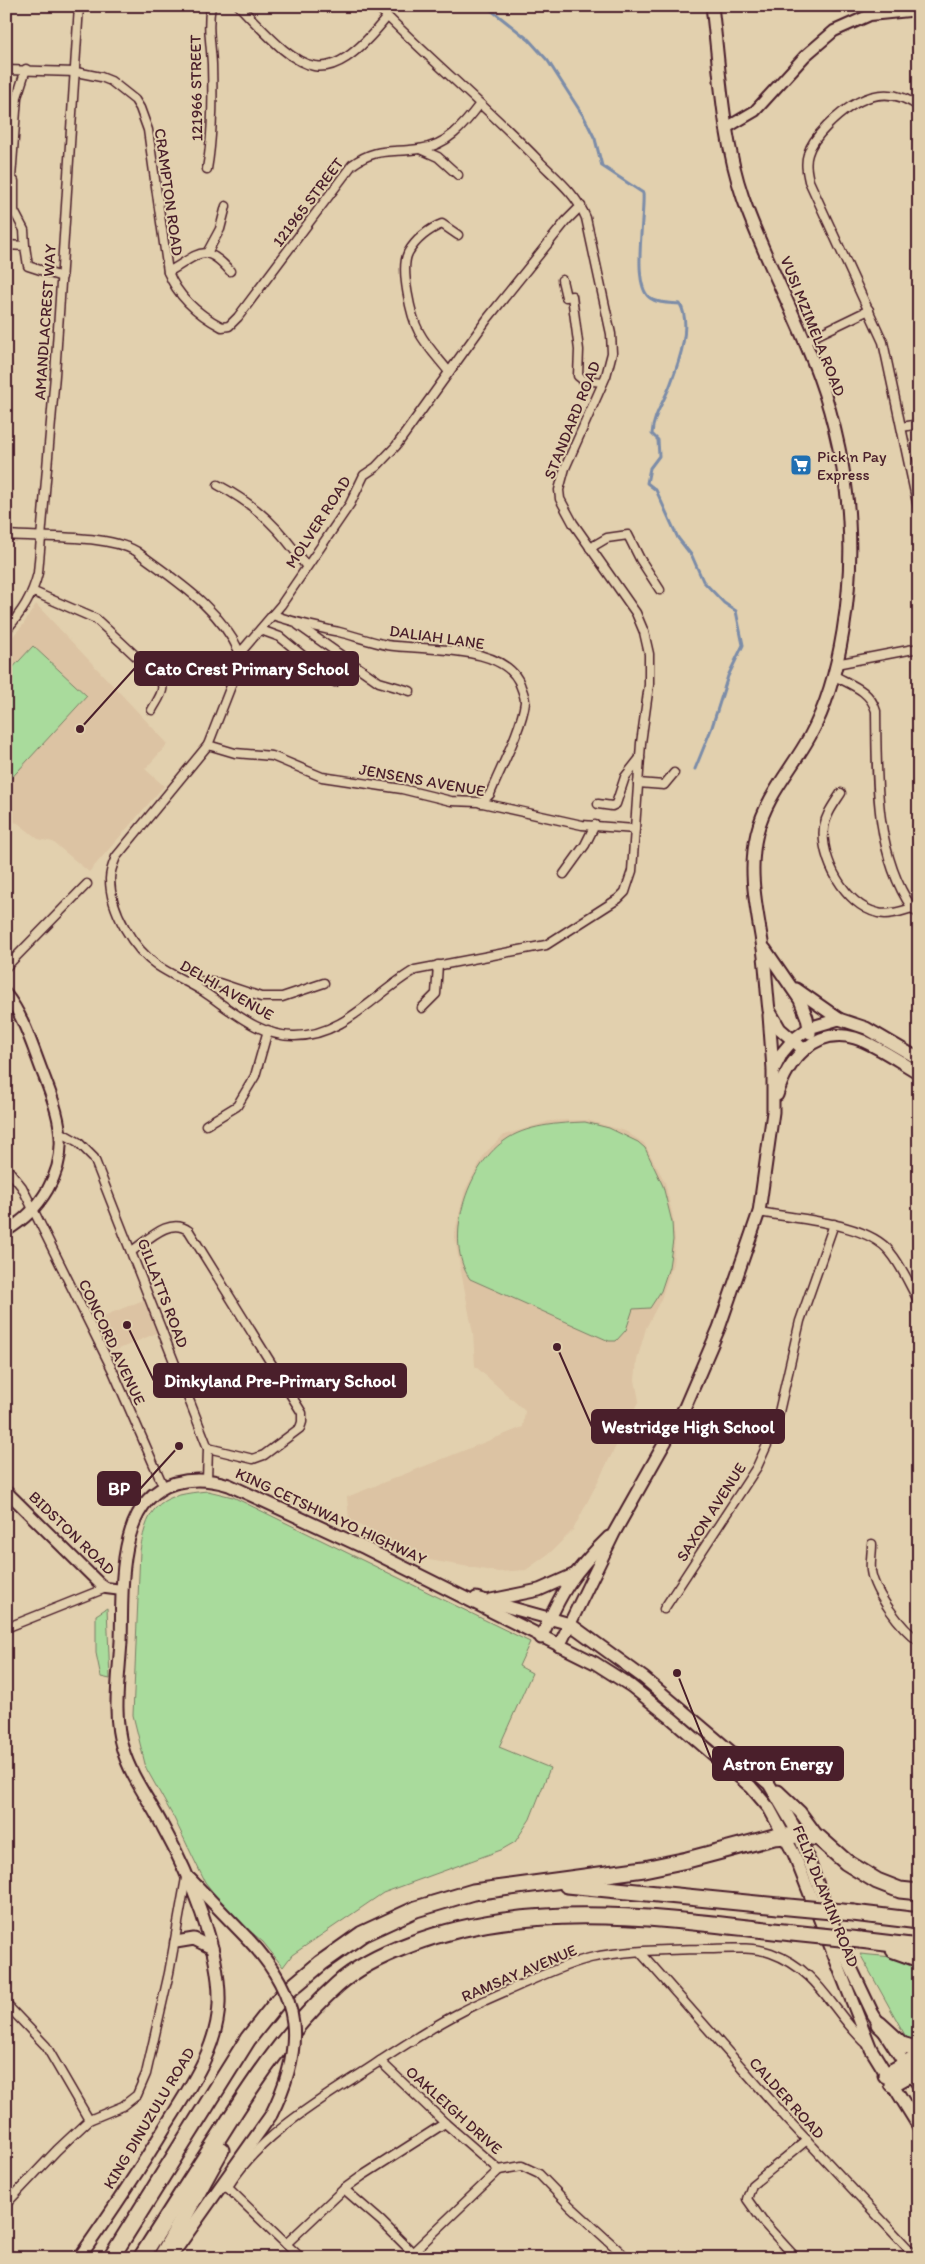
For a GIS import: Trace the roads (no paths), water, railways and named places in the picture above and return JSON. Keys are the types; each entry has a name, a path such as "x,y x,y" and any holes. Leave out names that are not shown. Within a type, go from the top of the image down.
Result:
{"highway":[{"path":"111,2258 248,2039 283,1995 321,1963 362,1934 416,1909 473,1892 644,1869 791,1835 819,1838 861,1872 891,1887 919,1892"},
{"path":"538,1883 613,1888 919,1920"},
{"path":"140,2258 253,2083 306,2015 338,1984 378,1956 432,1936 488,1924 565,1916 653,1917 919,1946"},
{"path":"866,1941 919,1959"},
{"path":"879,2024 902,2045 919,2050"},
{"path":"889,2080 915,2070"},
{"path":"171,2257 253,2083"}],"main road":[{"name":"VUSI MZIMELA ROAD","path":"712,6 726,128 742,198 820,378 834,429 849,520 849,571 844,618 834,670 817,722 770,799 759,827 752,882 762,943 769,1010 776,1023 793,1040 807,1046 809,1028 804,1009 776,968 762,943"},
{"path":"788,983 839,1019 866,1028 919,1059"},
{"path":"559,1646 614,1533 685,1407 722,1319 759,1212 773,1112 774,1071 769,1010"},
{"path":"774,1071 782,1053 793,1040 809,1028 839,1019"},
{"path":"773,1112 783,1076 793,1060 807,1046 832,1037 854,1038 919,1073"},
{"name":"KING CETSHWAYO HIGHWAY","path":"186,1876 164,1828 135,1778 121,1742 117,1714 124,1564 135,1522 147,1500 164,1488 185,1481 207,1480 229,1485 303,1518 460,1594 541,1638"},
{"path":"541,1638 573,1575 614,1533"},
{"path":"485,1601 534,1592 573,1575"},
{"name":"KING CETSHWAYO HIGHWAY","path":"460,1594 570,1624"},
{"name":"FELIX DLAMINI ROAD","path":"570,1624 644,1678 769,1784 843,1951 879,2024 915,2070"},
{"name":"FELIX DLAMINI ROAD","path":"541,1638 595,1663 631,1686 751,1787 791,1835 794,1854 871,2048 919,2127"},
{"path":"769,1784 794,1805 819,1838"},
{"path":"171,2257 226,2186 271,2115 282,2094 290,2068 294,2044 292,2016 284,1988 275,1971 248,1939 186,1876"},
{"name":"KING DINUZULU ROAD","path":"80,2258 151,2152 205,2059 215,2033 219,2006 219,1985 212,1948 186,1876"},
{"path":"176,1942 194,1940 212,1948"}],"street":[{"name":"AMANDLACREST WAY","path":"6,630 24,611 34,592 38,573 62,277 79,6"},
{"name":"121966 STREET","path":"207,169 211,142 213,93 208,32 211,6"},
{"path":"239,6 295,59 319,67 327,67 348,58 371,37 387,17"},
{"name":"STANDARD ROAD","path":"377,6 568,190 581,206 591,236 611,334 611,360 565,468 559,490 564,508 633,608 644,632 650,669 640,758 632,871 625,892"},
{"path":"726,128 755,111 816,45 834,31 870,15 919,10"},
{"name":"CRAMPTON ROAD","path":"6,70 26,69 76,72 111,80 126,91 140,108 148,130 168,272 177,290 191,306 222,327 229,326"},
{"path":"26,69 17,97 8,179 14,181 14,211 24,230 28,266 62,277"},
{"path":"919,107 901,97 892,96 873,96 856,102 840,113 818,136 807,155 809,181 870,310 883,342 919,512"},
{"name":"121965 STREET","path":"229,326 238,317 352,165 373,152 420,149 451,136 464,125 480,104"},
{"path":"420,149 438,157 458,175"},
{"path":"206,252 220,229 226,206"},
{"name":"MOLVER ROAD","path":"111,871 116,857 124,846 208,745 236,672 240,654 273,615 350,504 364,475 376,467 396,446 556,233 581,206"},
{"path":"450,372 424,341 417,327 411,312 405,266 408,253 429,229 442,224 447,225 458,235"},
{"path":"6,245 26,246"},
{"path":"168,272 198,254 206,252 220,259 230,271"},
{"path":"562,280 566,297 572,296 579,350 578,376 583,380 603,382"},
{"path":"805,341 870,310"},
{"path":"902,427 919,424"},
{"path":"218,485 245,499 258,510 294,548 306,566"},
{"path":"6,535 115,542 136,551 210,609 225,625 240,654"},
{"path":"590,548 607,538 628,535 640,559 660,590"},
{"path":"34,592 96,619 154,672 162,682 163,689 152,710"},
{"name":"DALIAH LANE","path":"273,615 294,623 312,625 386,645 462,652 487,657 510,670 518,677 525,700 519,724 490,794 481,803"},
{"path":"294,623 326,642 384,685 410,691"},
{"path":"262,630 280,637 335,682"},
{"path":"834,670 919,648"},
{"path":"834,670 868,694 873,701 876,711 884,838 893,875 900,890 912,908 919,914"},
{"name":"JENSENS AVENUE","path":"208,745 235,753 272,756 322,777 402,789 451,801 481,803 582,825 635,829"},
{"path":"598,804 612,806 616,804 625,777 640,758"},
{"path":"638,783 664,785 674,773"},
{"path":"841,793 826,820 824,837 833,869 845,890 863,907 879,914 912,908"},
{"path":"564,874 585,845 595,825"},
{"name":"DELHI AVENUE","path":"111,871 111,895 128,931 140,949 156,965 186,980 253,1025 294,1036 335,1028 400,979 415,970 546,945 611,904 625,892"},
{"path":"6,967 87,884"},
{"path":"422,1008 436,994 438,965"},
{"path":"186,980 219,983 261,997 282,996 324,983"},
{"path":"6,994 18,1011 32,1046 49,1092 60,1132 60,1151 51,1185 33,1210 6,1231"},
{"path":"206,1125 237,1106 255,1076 268,1030"},
{"name":"GILLATTS ROAD","path":"60,1132 78,1142 94,1158 208,1448 207,1480"},
{"name":"CONCORD AVENUE","path":"6,1167 22,1187 113,1371 164,1488"},
{"path":"759,1212 834,1224 870,1237 890,1250 919,1302"},
{"name":"SAXON AVENUE","path":"664,1610 757,1467 769,1445 776,1425 800,1321 834,1224"},
{"path":"132,1251 167,1227 180,1226 189,1231 302,1413 300,1428 258,1458 245,1459 208,1448"},
{"name":"BIDSTON ROAD","path":"6,1491 106,1588 122,1590"},
{"path":"872,1544 873,1577 891,1612 908,1634 919,1641"},
{"path":"6,1628 106,1588"},
{"path":"6,2204 57,2150 89,2120 131,2101 141,2088 176,1942 186,1876"},
{"name":"RAMSAY AVENUE","path":"226,2186 284,2126 380,2061 460,2012 558,1968 590,1958 641,1953 746,1949 768,1952 790,1960 810,1975 871,2048"},
{"name":"CALDER ROAD","path":"641,1953 807,2140 917,2258"},
{"path":"6,2004 46,2046 89,2120"},
{"name":"OAKLEIGH DRIVE","path":"380,2061 445,2123 499,2170 522,2166 539,2174 623,2257"},
{"path":"286,2244 344,2189 445,2123"},
{"path":"796,2258 764,2224 747,2199 752,2185 807,2140"},
{"path":"344,2189 394,2233 409,2255 499,2170"},
{"path":"226,2186 301,2258"}],"waterway":[{"path":"486,6 529,40 548,61 584,117 595,139 602,166 643,193 640,265 644,291 650,298 657,301 680,304 683,313 685,333 681,354 653,427 652,434 658,440 659,456 650,468 647,483 656,490 678,538 692,556 703,581 724,603 736,611 743,645 728,676 712,727 695,769"}],"place":[{"name":"Pick n Pay Express","path":"801,465"},
{"name":"Cato Crest Primary School","path":"80,729"},
{"name":"Dinkyland Pre-Primary School","path":"127,1325"},
{"name":"Westridge High School","path":"557,1347"},
{"name":"BP","path":"179,1446"},
{"name":"Astron Energy","path":"677,1673"}]}
